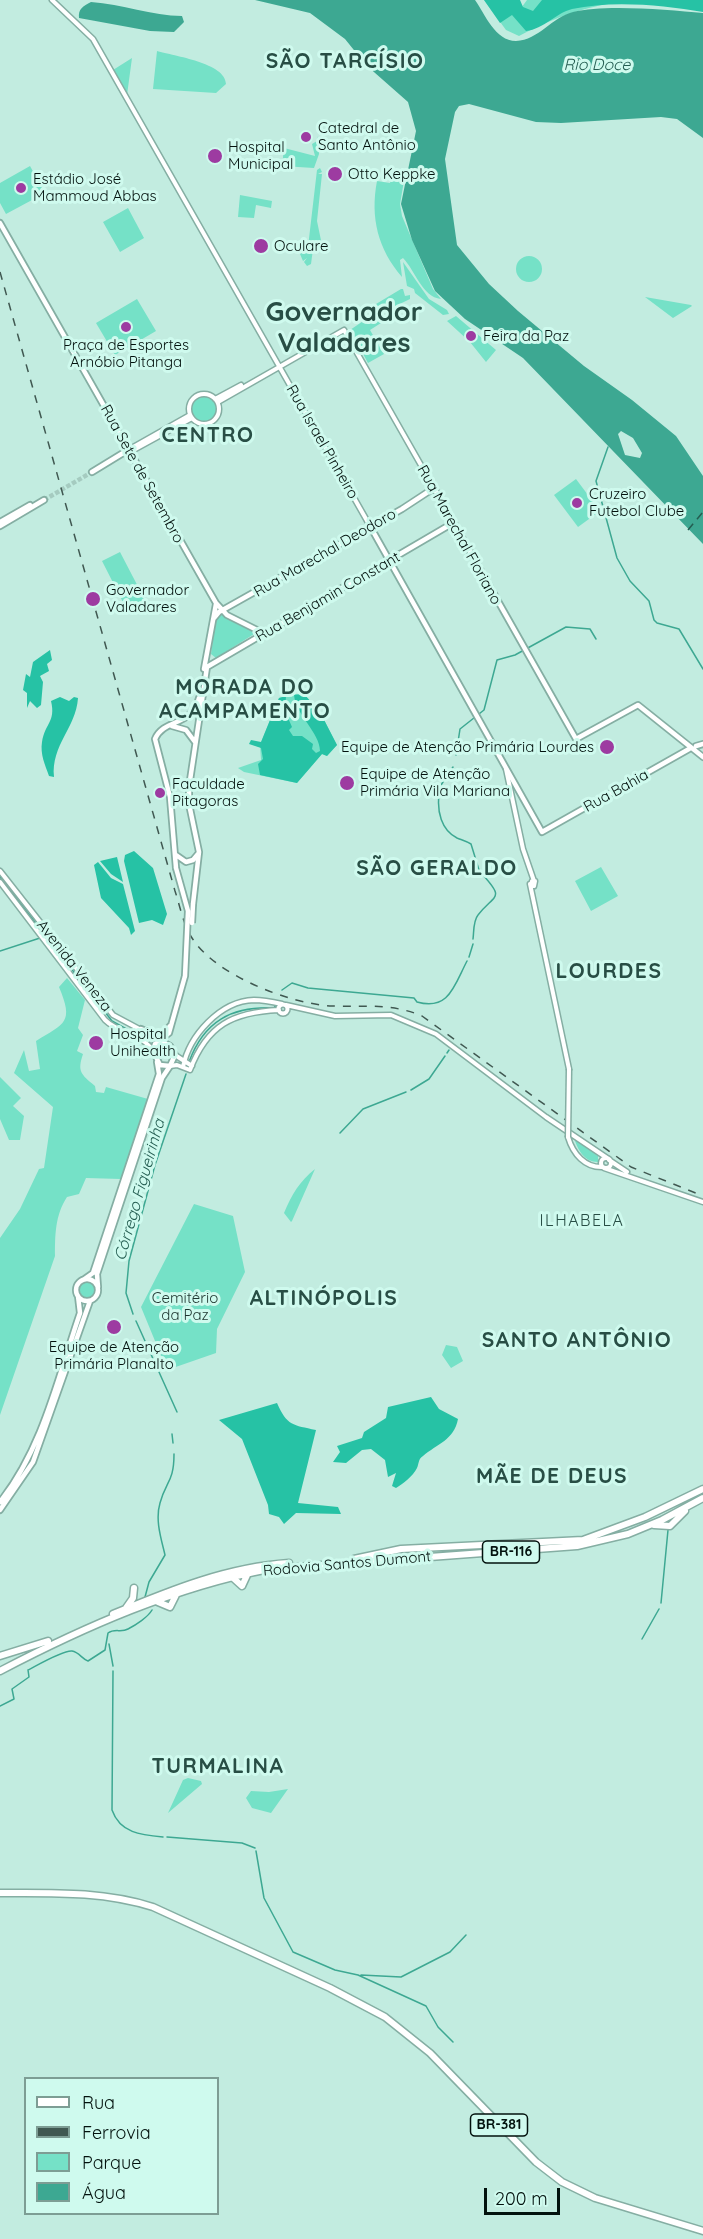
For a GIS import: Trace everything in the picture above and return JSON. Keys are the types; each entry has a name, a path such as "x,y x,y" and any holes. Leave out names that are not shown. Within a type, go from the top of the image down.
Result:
{"highway":[{"name":"Rodovia Santos Dumont","path":"0,1656 45,1642 202,1579 238,1569 356,1559 385,1550 403,1548 497,1542 583,1540 638,1520 703,1489"},
{"path":"695,1493 700,1500"},
{"name":"Rodovia Santos Dumont","path":"0,1671 47,1645 158,1602 170,1607 177,1593 230,1576 402,1559 577,1546 651,1525 670,1526 687,1507 700,1500"},
{"path":"638,1520 636,1525 640,1529"},
{"path":"514,1542 514,1552"},
{"path":"402,1559 399,1556 403,1548"},
{"path":"238,1569 255,1561"},
{"path":"230,1576 242,1586 248,1573"},
{"path":"123,1610 130,1603 134,1588 141,1598 149,1600"},
{"name":"BR-381","path":"0,1893 111,1895 129,1899 153,1907 330,1988 385,2018 430,2053 536,2162 562,2182 595,2198 703,2231"}],"main road":[{"name":"Rua Israel Pinheiro","path":"53,1 88,35 110,69 503,760 513,786 542,832"},
{"name":"Rua Sete de Setembro","path":"0,223 128,452 216,603"},
{"name":"Rua Marechal Floriano","path":"278,366 344,329 576,739 638,705 702,756"},
{"path":"216,400 278,366"},
{"path":"203,394 216,400 219,413 211,422 199,423 191,416 190,405 195,397 203,394"},
{"path":"92,471 191,416"},
{"name":"Rua Marechal Deodoro","path":"214,618 222,610 434,488"},
{"path":"0,524 43,499"},
{"name":"Rua Benjamin Constant","path":"195,742 208,665 453,523"},
{"path":"216,603 222,610 263,633"},
{"path":"164,1042 186,976 189,939 188,911 176,868 170,797 155,741 158,732 189,716 196,709 216,603"},
{"path":"249,642 255,633 250,625"},
{"path":"208,650 211,657 218,658"},
{"path":"0,1502 17,1481 32,1452 80,1313 78,1285 93,1273 159,1074 153,1051 154,1045 164,1042 169,1034 186,976 199,852 189,797 195,742 186,730 170,726"},
{"path":"696,746 703,744"},
{"name":"Rua Bahia","path":"542,832 689,749"},
{"path":"513,786 512,796 569,1069 568,1137 574,1152 588,1164 610,1164 608,1159"},
{"path":"175,853 179,860 186,862 194,860 199,852"},
{"name":"Avenida Veneza","path":"0,871 113,1015 164,1042"},
{"name":"Avenida Veneza","path":"0,882 105,1020 115,1029 145,1042 153,1051"},
{"path":"183,1065 192,1042 204,1027 228,1008 254,1000 335,1016 387,1014 420,1025 443,1039 546,1117 596,1149 630,1175"},
{"path":"279,1010 285,1006"},
{"path":"157,1062 164,1066 192,1066 207,1038 227,1021 246,1012 279,1010 283,1013 285,1006"},
{"path":"132,1036 141,1029 154,1034 163,1033 170,1027 177,1007"},
{"path":"164,1042 183,1065"},
{"path":"78,1296 83,1300 96,1297 97,1274 163,1075 175,1059 174,1053"},
{"path":"596,1149 602,1164 670,1192 703,1202"},
{"path":"602,1164 608,1159"},
{"path":"83,1280 92,1280 98,1287"},
{"path":"0,1510 33,1461 90,1300"}],"green space":[{"path":"484,0 519,11 527,0 625,0 570,14 519,36 506,30"},
{"path":"157,51 209,66 224,77 226,84 216,93 153,89"},
{"path":"132,58 127,95 113,70"},
{"path":"318,136 319,154 314,168 282,166 284,148 315,156 312,144 317,141"},
{"name":"Estádio José Mammoud Abbas","path":"30,166 45,193 6,214 0,203 0,183"},
{"path":"320,168 322,172 318,174 322,174 317,221 323,250 313,249 311,264 307,266 304,262 307,258 303,261 300,254 308,247 317,170"},
{"path":"393,172 405,175 400,204 402,216 433,289 441,299 434,297 424,288 403,258 400,260 402,277 382,244 375,208 377,181 390,183"},
{"path":"240,195 272,201 271,208 256,205 254,218 238,217"},
{"path":"128,208 144,238 120,252 103,222"},
{"path":"529,256 539,259 542,269 539,279 529,282 519,279 516,269 519,259"},
{"path":"403,262 429,299 447,310 449,314 443,315 415,293 414,289 407,286"},
{"path":"401,289 405,296 410,295 410,299 381,313 376,304"},
{"path":"645,297 691,305 692,306 673,318"},
{"name":"Praça de Esportes Arnóbio Pitanga","path":"137,299 156,331 115,355 96,323"},
{"path":"375,313 381,323 370,330 384,354 368,363 350,330"},
{"name":"Feira da Paz","path":"456,316 496,350 486,362 470,342 447,321"},
{"path":"204,396 213,400 217,409 213,418 204,422 195,418 191,409 195,400"},
{"name":"Cruzeiro Futebol Clube","path":"576,479 600,511 578,527 554,495"},
{"path":"120,552 145,600 127,610 102,561"},
{"path":"225,615 252,630 254,634 216,658 211,654 216,618"},
{"path":"304,694 320,712 337,745 327,756 322,754 297,783 244,772 238,768 261,760 260,745 279,698"},
{"path":"601,867 618,896 591,911 575,881"},
{"path":"67,978 85,1000 78,1028 83,1035 77,1051 83,1054 80,1069 83,1075 95,1086 96,1092 104,1093 106,1087 148,1099 121,1179 86,1178 79,1194 67,1197 63,1204 56,1226 55,1256 0,1415 0,1238 20,1209 39,1169 44,1168 53,1107 14,1073 24,1050 29,1071 40,1069 36,1041 64,1021 66,1008 59,987"},
{"path":"0,1077 21,1098 13,1106 24,1116 20,1140 9,1140 0,1119"},
{"path":"574,1138 598,1156 598,1162 585,1158"},
{"path":"315,1169 291,1222 284,1213 287,1206 300,1184"},
{"name":"Cemitério da Paz","path":"194,1204 233,1216 245,1272 217,1329 216,1353 167,1370 141,1307"},
{"path":"83,1281 91,1281 96,1286 94,1297 83,1299 78,1294 78,1286"},
{"path":"446,1345 457,1347 463,1361 451,1368 442,1355"},
{"path":"188,1778 201,1781 202,1784 168,1813 183,1780"},
{"path":"288,1789 271,1813 252,1808 246,1798 251,1791 269,1792"}],"shaded area":[{"path":"484,0 520,0 523,7 533,11 542,0 703,0 703,12 638,4 587,6 566,11 539,27 526,31 512,15 500,23"},
{"path":"50,650 52,660 47,664 49,671 40,676 43,682 41,705 37,708 30,701 27,708 27,693 23,690 26,674 30,677 33,662"},
{"path":"304,694 320,712 337,745 327,756 322,754 297,783 260,775 258,764 263,759 261,748 249,744 251,740 261,742 279,698 286,696 285,711 292,727 289,730 293,736 302,736 313,744 312,749 316,753 320,751 316,737 299,710 294,695"},
{"path":"60,697 69,701 74,697 78,698 73,718 56,755 54,777 49,776 43,759 42,746 43,736 52,714 51,701"},
{"path":"134,851 153,868 167,914 163,925 152,920 139,923 124,861 125,855"},
{"path":"117,857 123,882 111,874 100,861"},
{"path":"98,862 111,878 123,884 135,931 131,935 129,928 101,898 94,865"},
{"path":"431,1397 439,1409 458,1419 456,1426 449,1437 421,1457 413,1474 396,1488 392,1486 396,1473 388,1477 385,1460 371,1449 362,1450 346,1463 333,1462 340,1452 337,1446 362,1438 364,1432 386,1418 388,1407"},
{"path":"277,1403 284,1416 292,1423 316,1430 298,1503 338,1507 341,1514 296,1513 284,1524 279,1517 269,1514 268,1505 242,1439 219,1420"}],"water":[{"name":"Rio Doce","path":"255,0 475,0 496,32 502,37 516,41 532,37 558,18 586,10 637,8 703,13 703,138 677,119 661,117 561,123 536,122 469,104 459,106 455,112 445,159 457,245 489,284 518,311 584,366 632,400 676,436 703,476 703,544 523,358 465,319 435,291 412,240 401,204 416,131 408,102 366,65 345,39 310,13","holes":["621,431 633,438 642,453 640,458 625,455 618,434"]},
{"path":"91,2 182,16 184,22 174,32 150,31 79,18 82,8"}],"waterway":[{"path":"608,447 596,481 617,558 630,581 649,601 654,620 657,623 679,629 703,669"},
{"name":"Córrego Figueirinha","path":"456,755 460,729 484,710 497,660 515,655 566,627 590,629 596,639"},
{"name":"Córrego Figueirinha","path":"441,785 453,767"},
{"name":"Córrego Figueirinha","path":"439,795 441,820 452,835 471,844 479,870"},
{"name":"Córrego Figueirinha","path":"473,939 476,917 493,900 496,893 482,874"},
{"name":"Córrego Figueirinha","path":"0,877 112,1021 130,1031"},
{"path":"0,951 40,938"},
{"name":"Córrego Figueirinha","path":"469,957 473,944"},
{"name":"Córrego Figueirinha","path":"282,990 292,983 308,988 414,998 417,1002 436,1003 449,994 467,961"},
{"name":"Córrego Figueirinha","path":"189,1062 203,1036 221,1019 233,1013 259,1008 274,1008 276,1005"},
{"name":"Córrego Figueirinha","path":"141,1034 152,1040"},
{"path":"411,1090 429,1079 445,1056"},
{"name":"Córrego Figueirinha","path":"133,1314 126,1293 129,1261 155,1165 186,1074"},
{"path":"340,1133 363,1109 406,1092"},
{"name":"Córrego Figueirinha","path":"136,1321 177,1412"},
{"name":"Córrego Figueirinha","path":"172,1434 173,1443"},
{"name":"Córrego Figueirinha","path":"145,1597 149,1582 165,1555 158,1516 162,1496 171,1476 174,1454"},
{"path":"661,1603 668,1530"},
{"path":"642,1639 659,1609"},
{"name":"Córrego Figueirinha","path":"0,1706 14,1699 12,1689 29,1677 28,1670 68,1651 88,1661 105,1650 108,1633 128,1629 142,1621 152,1610"},
{"path":"109,1644 113,1666"},
{"path":"113,1671 112,1810 120,1824 126,1828 139,1834 163,1837"},
{"path":"167,1837 242,1843 255,1848"},
{"path":"256,1851 264,1898 293,1952 335,1970 358,1975 426,2006 438,2027 453,2042"},
{"path":"361,1975 401,1977 450,1952 466,1935"}],"ferry route":[{"path":"688,530 703,512"}],"tunnel":[{"path":"44,500 92,472"}],"railway":[{"path":"0,272 175,891 192,938 218,964 235,975 275,993 315,1004 389,1007 422,1016 631,1167 703,1196"}],"place":[{"name":"Catedral de Santo Antônio","path":"306,137"},
{"name":"Hospital Municipal","path":"215,156"},
{"name":"Otto Keppke","path":"335,174"},
{"name":"Estádio José Mammoud Abbas","path":"21,188"},
{"name":"Oculare","path":"261,246"},
{"name":"Praça de Esportes Arnóbio Pitanga","path":"126,327"},
{"name":"Feira da Paz","path":"471,336"},
{"name":"Cruzeiro Futebol Clube","path":"577,503"},
{"name":"Governador Valadares","path":"93,599"},
{"name":"Equipe de Atenção Primária Lourdes","path":"607,747"},
{"name":"Equipe de Atenção Primária Vila Mariana","path":"347,783"},
{"name":"Faculdade Pitagoras","path":"160,793"},
{"name":"Hospital Unihealth","path":"96,1043"},
{"name":"Equipe de Atenção Primária Planalto","path":"114,1327"}],"district":[{"name":"SÃO TARCÍSIO","path":"345,62"},
{"name":"Governador Valadares","path":"344,328"},
{"name":"CENTRO","path":"208,436"},
{"name":"MORADA DO ACAMPAMENTO","path":"245,700"},
{"name":"SÃO GERALDO","path":"437,869"},
{"name":"LOURDES","path":"609,972"},
{"name":"ILHABELA","path":"582,1221"},
{"name":"ALTINÓPOLIS","path":"324,1299"},
{"name":"SANTO ANTÔNIO","path":"577,1341"},
{"name":"MÃE DE DEUS","path":"552,1477"},
{"name":"TURMALINA","path":"218,1767"}]}
